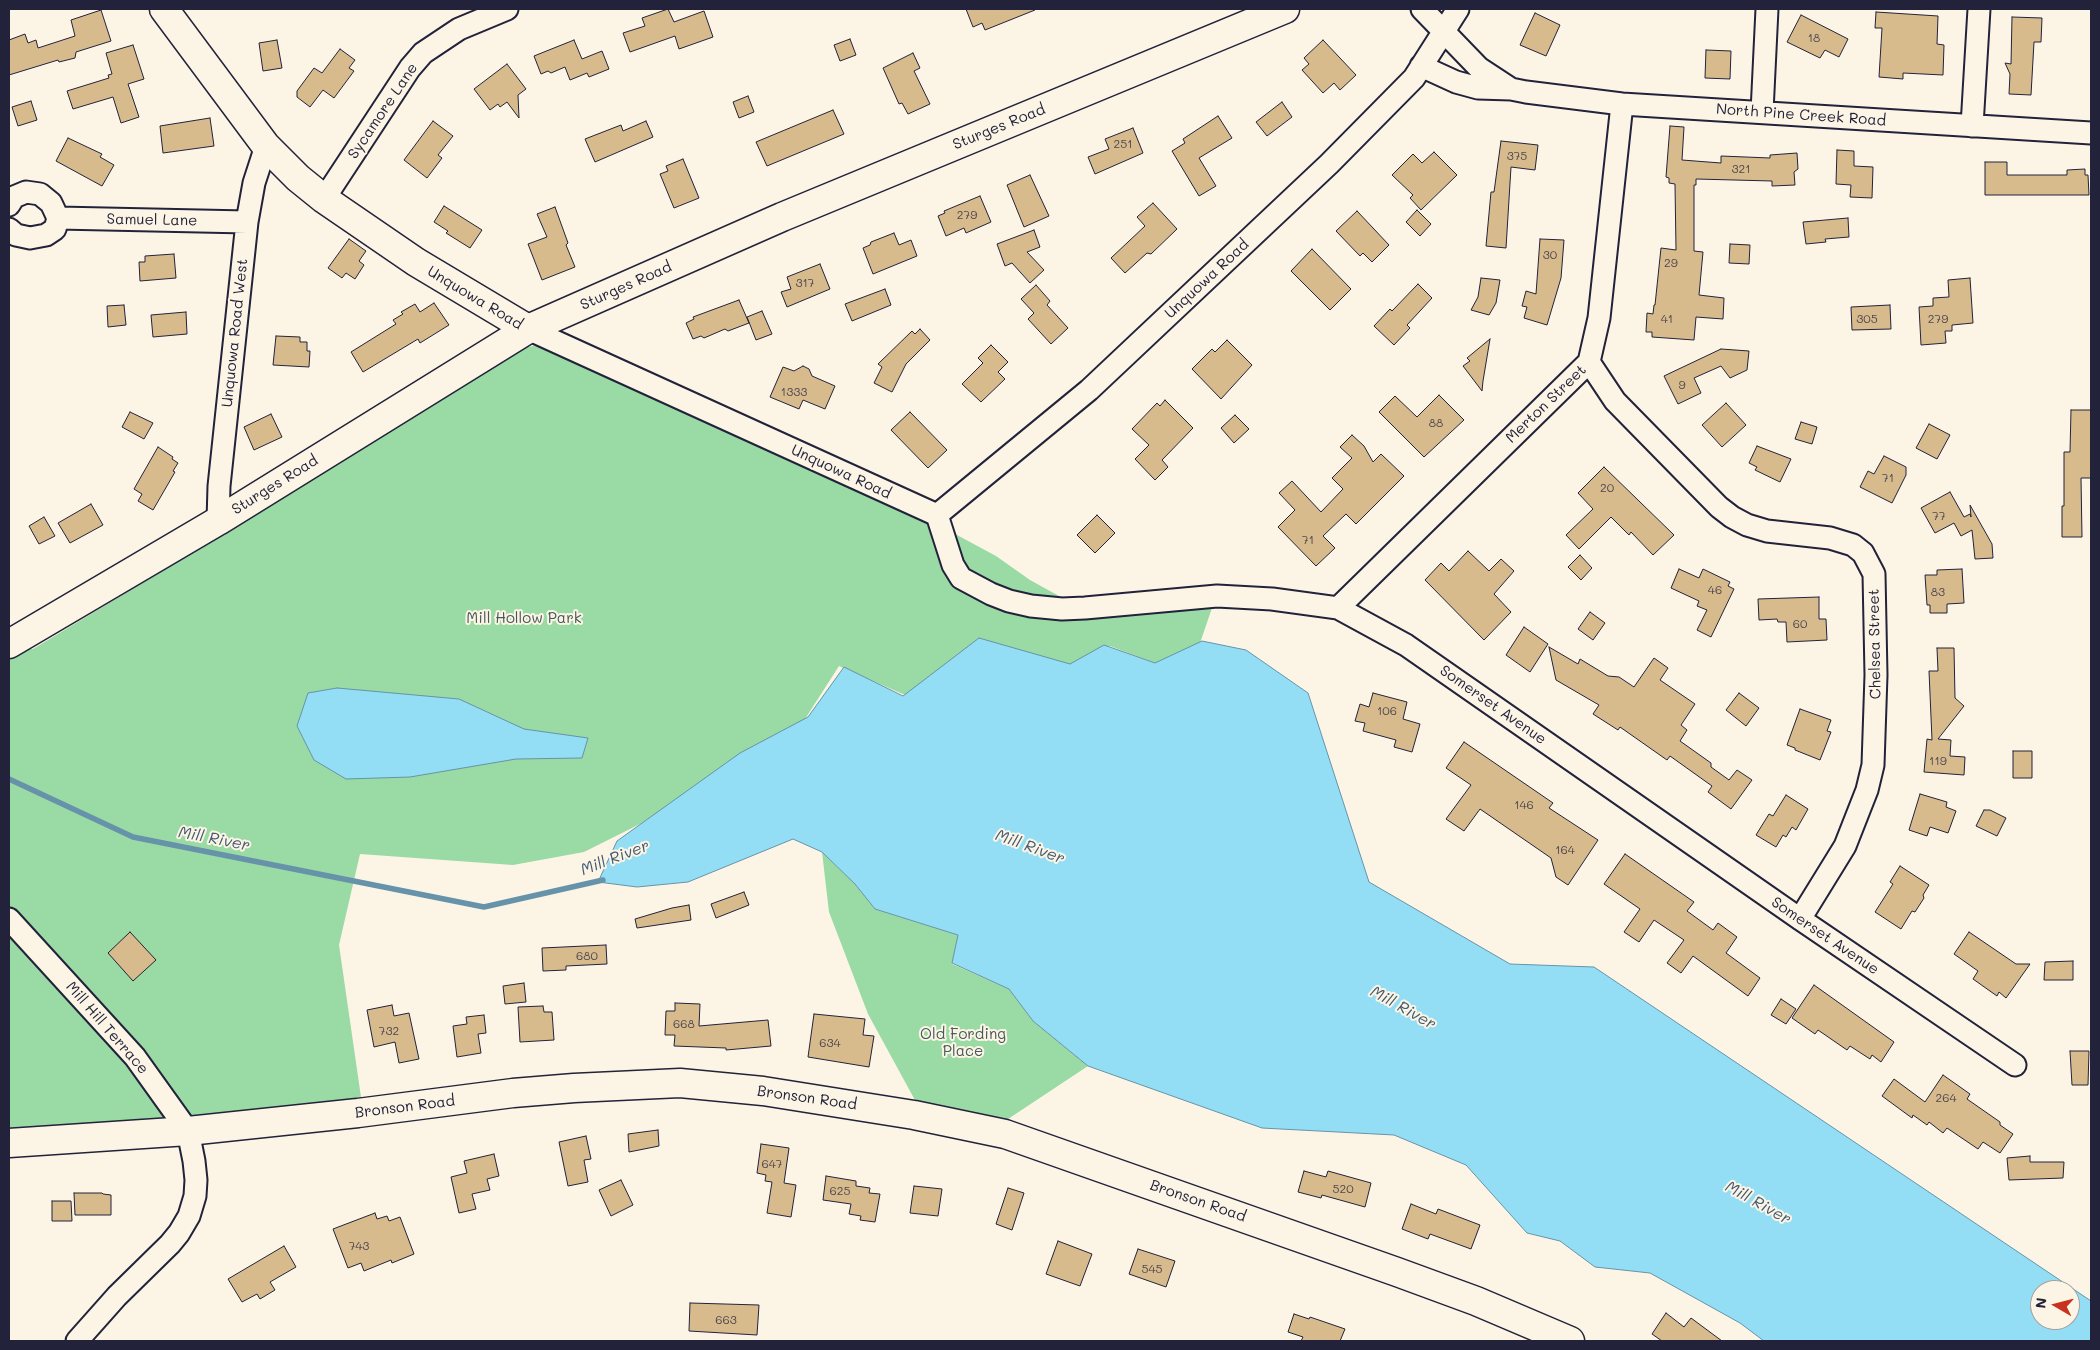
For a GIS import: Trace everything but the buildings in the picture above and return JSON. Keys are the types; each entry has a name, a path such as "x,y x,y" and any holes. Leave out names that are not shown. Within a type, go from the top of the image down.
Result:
{"main road":[{"name":"Unquowa Road","path":"164,9 266,146 298,178 324,199 416,262 528,329"},
{"name":"Sturges Road","path":"9,644 218,521 528,329 782,217 1286,9"},
{"name":"Bronson Road","path":"9,1143 188,1131 358,1113 513,1093 574,1088 680,1083 763,1091 914,1115 1005,1134 1397,1272 1528,1333 1570,1341"}],"street":[{"name":"Sycamore Lane","path":"324,199 410,68 423,54 459,29 507,9"},
{"name":"North Pine Creek Road","path":"1422,9 1479,68 1511,89"},
{"name":"Unquowa Road","path":"528,329 937,516 1089,390 1329,164 1414,78 1458,9"},
{"path":"1762,112 1767,9"},
{"path":"1972,126 1979,9"},
{"name":"North Pine Creek Road","path":"1422,66 1456,82 1478,88 1511,89 1622,104 2091,133"},
{"name":"Merton Street","path":"1338,608 1590,362 1598,318 1622,104"},
{"name":"Unquowa Road West","path":"218,521 218,486 247,222 254,183 266,146"},
{"path":"9,205 14,197 26,192 40,194 51,203 58,218 55,229 46,235 30,238 16,235 9,230"},
{"name":"Samuel Lane","path":"58,218 247,222"},
{"name":"Chelsea Street","path":"1590,362 1615,401 1719,507 1732,517 1747,525 1767,531 1830,538 1853,545 1863,553 1874,574 1876,675 1873,765 1867,790 1846,846 1800,919"},
{"name":"Somerset Avenue","path":"937,516 953,565 961,578 991,594 1024,604 1062,609 1217,596 1272,599 1338,608 1406,645 1800,919 2015,1065"},
{"name":"Mill Hill Terrace","path":"9,918 135,1056 188,1131 196,1180 192,1206 185,1222 170,1244 117,1296 77,1341"}],"green space":[{"name":"Mill Hollow Park","path":"533,346 544,347 914,503 957,535 996,556 1030,580 1088,612 1212,608 1199,646 1155,663 1110,646 1067,667 905,695 839,666 805,719 640,824 584,852 513,865 360,854 339,945 362,1104 231,1113 9,1134 9,648 33,649 207,544 278,496 523,348"},
{"name":"Old Fording Place","path":"822,852 855,884 875,909 958,935 952,964 1009,989 1033,1021 1088,1066 1005,1121 916,1102 868,1014 829,912"}],"water":[{"path":"979,638 1070,664 1104,645 1155,663 1202,641 1246,650 1308,693 1369,882 1510,964 1594,967 2060,1280 2030,1280 2030,1330 2080,1330 2080,1294 2091,1301 2091,1341 1764,1341 1740,1323 1650,1273 1595,1267 1560,1241 1527,1233 1466,1165 1394,1135 1262,1128 1088,1066 1033,1021 1009,989 952,963 958,935 875,909 855,884 822,852 793,839 688,882 637,887 598,882 617,841 740,753 808,717 844,667 903,696"},
{"path":"337,688 459,699 524,729 588,738 582,758 516,759 410,777 346,779 314,760 297,726 308,693"}],"waterway":[{"name":"Mill River","path":"9,779 133,837 484,907 603,880"}]}
